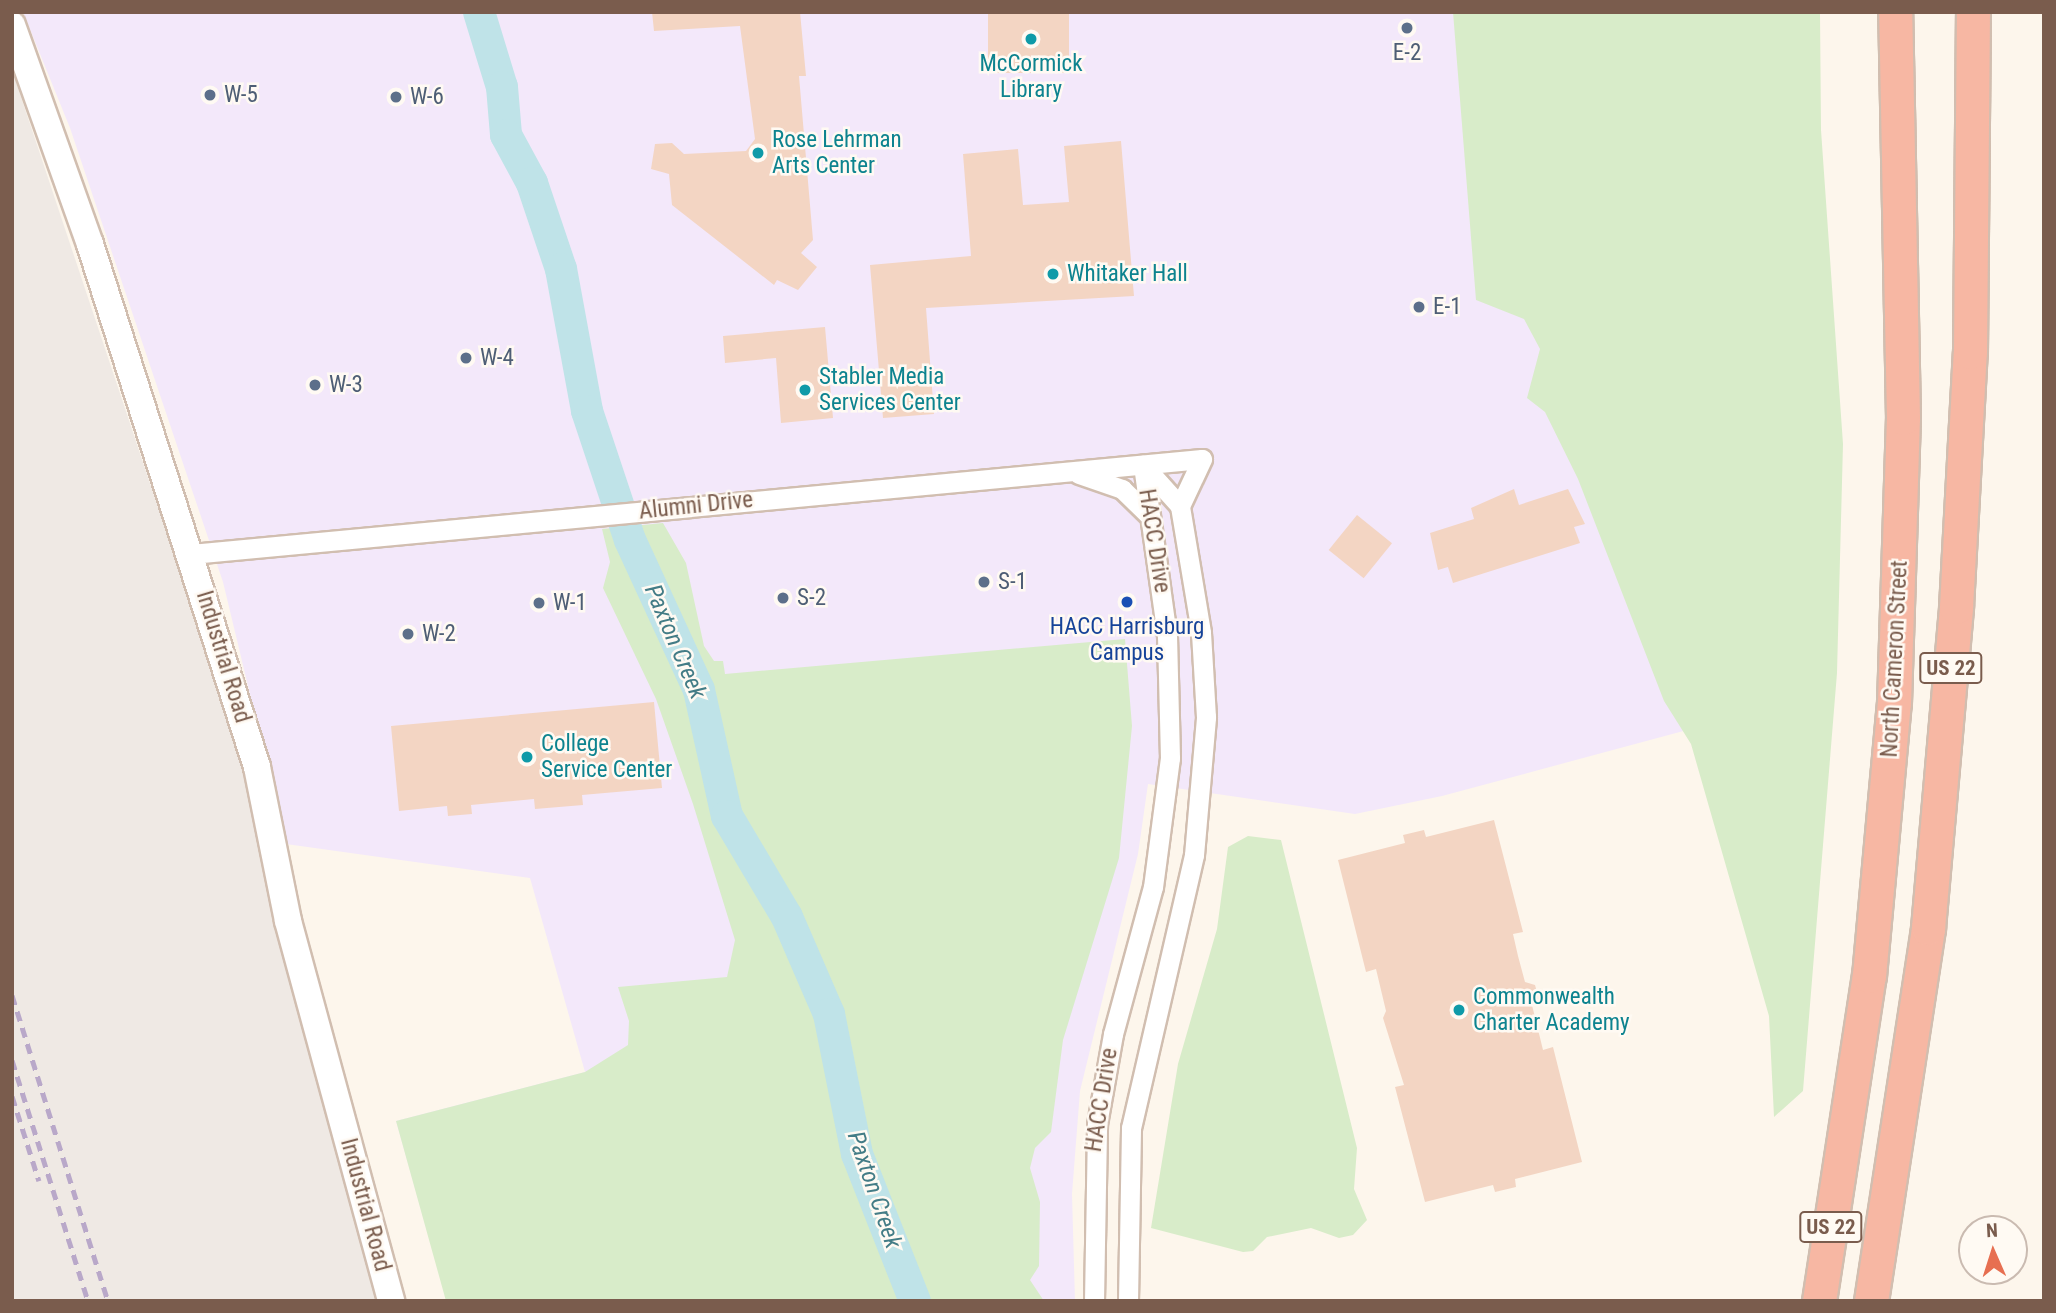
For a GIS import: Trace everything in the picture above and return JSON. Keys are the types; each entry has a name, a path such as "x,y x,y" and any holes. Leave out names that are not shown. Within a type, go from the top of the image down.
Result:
{"highway":[{"name":"North Cameron Street","path":"1819,1301 1870,964 1895,689 1903,418 1895,12"},
{"name":"US 22","path":"1871,1301 1916,1022 1955,620 1970,352 1974,18"}],"street":[{"name":"Industrial Road","path":"12,25 191,554 257,766 288,921 391,1301"},
{"name":"Alumni Drive","path":"191,554 1202,460 1180,506"},
{"name":"HACC Drive","path":"1128,1301 1125,1209 1132,1117 1186,894 1205,760 1201,632 1180,506 1143,465"},
{"name":"HACC Drive","path":"1094,1301 1097,1124 1112,1034 1153,887 1170,758 1167,636 1147,513 1143,465"},
{"path":"1072,471 1122,489 1147,513"}],"shaded area":[{"path":"23,12 1789,12 1806,698 1442,796 1355,814 1148,784 1138,854 1080,1091 1072,1194 1075,1301 447,1301 396,1121 585,1072 530,878 286,844 223,582 70,128"},
{"path":"12,70 235,738 282,942 381,1301 12,1301"}],"green space":[{"path":"1453,12 1820,12 1821,130 1843,444 1837,673 1803,1091 1774,1117 1769,1016 1691,744 1664,701 1578,479 1545,412 1527,398 1540,349 1524,319 1476,300"},
{"path":"663,523 686,563 704,646 714,661 723,661 725,674 1125,639 1132,726 1119,858 1063,1040 1051,1132 1035,1148 1030,1168 1040,1202 1039,1266 1030,1280 1044,1301 446,1301 396,1121 585,1072 628,1045 629,1021 618,987 727,977 735,940 693,804 656,699 603,588 610,562 602,529"},
{"path":"1248,836 1281,840 1357,1148 1354,1189 1367,1220 1353,1235 1339,1238 1311,1228 1267,1237 1253,1251 1243,1252 1151,1228 1178,1064 1217,929 1228,847"}],"building":[{"name":"Rose Lehrman Arts Center","path":"652,12 800,12 806,76 799,76 813,240 801,253 817,267 798,290 777,280 774,285 672,205 669,174 651,169 655,144 672,143 684,154 746,151 755,139 740,26 654,31"},
{"name":"McCormick Library","path":"988,12 1069,12 1069,73 988,73"},
{"name":"Whitaker Hall","path":"1121,141 1134,296 926,308 934,414 883,418 870,265 971,256 963,154 1018,149 1023,205 1069,202 1064,146"},
{"name":"Stabler Media Services Center","path":"825,327 833,418 781,423 776,358 725,363 723,336"},
{"path":"1514,489 1519,505 1568,489 1585,524 1574,527 1580,543 1453,583 1448,567 1438,570 1430,533 1474,519 1471,508"},
{"path":"1357,515 1392,543 1364,578 1329,550"},
{"name":"College Service Center","path":"654,702 662,788 582,795 583,805 535,809 534,799 471,805 472,814 448,816 447,806 399,811 391,726"},
{"name":"Commonwealth Charter Academy","path":"1494,820 1523,932 1513,934 1518,956 1525,982 1535,985 1539,999 1532,1005 1543,1050 1553,1047 1582,1162 1515,1179 1516,1187 1495,1192 1493,1185 1425,1202 1395,1087 1404,1085 1383,1018 1386,1011 1376,969 1366,972 1338,860 1405,843 1403,835 1424,830 1426,837"}],"waterway":[{"name":"Paxton Creek","path":"479,12 502,87 506,135 532,183 561,269 587,411 630,540 699,690 727,816 787,917 829,1014 857,1154 915,1301"}],"railway":[{"path":"12,995 108,1301"},
{"path":"12,1060 88,1301"},
{"path":"12,1096 39,1181"}],"place":[{"name":"E-2","path":"1407,28"},
{"name":"McCormick Library","path":"1031,39"},
{"name":"W-5","path":"210,95"},
{"name":"W-6","path":"396,97"},
{"name":"Rose Lehrman Arts Center","path":"758,153"},
{"name":"Whitaker Hall","path":"1053,274"},
{"name":"E-1","path":"1419,307"},
{"name":"W-4","path":"466,358"},
{"name":"W-3","path":"315,385"},
{"name":"Stabler Media Services Center","path":"805,390"},
{"name":"S-1","path":"984,582"},
{"name":"S-2","path":"783,598"},
{"name":"HACC Harrisburg Campus","path":"1127,602"},
{"name":"W-1","path":"539,603"},
{"name":"W-2","path":"408,634"},
{"name":"College Service Center","path":"527,757"},
{"name":"Commonwealth Charter Academy","path":"1459,1010"}]}
